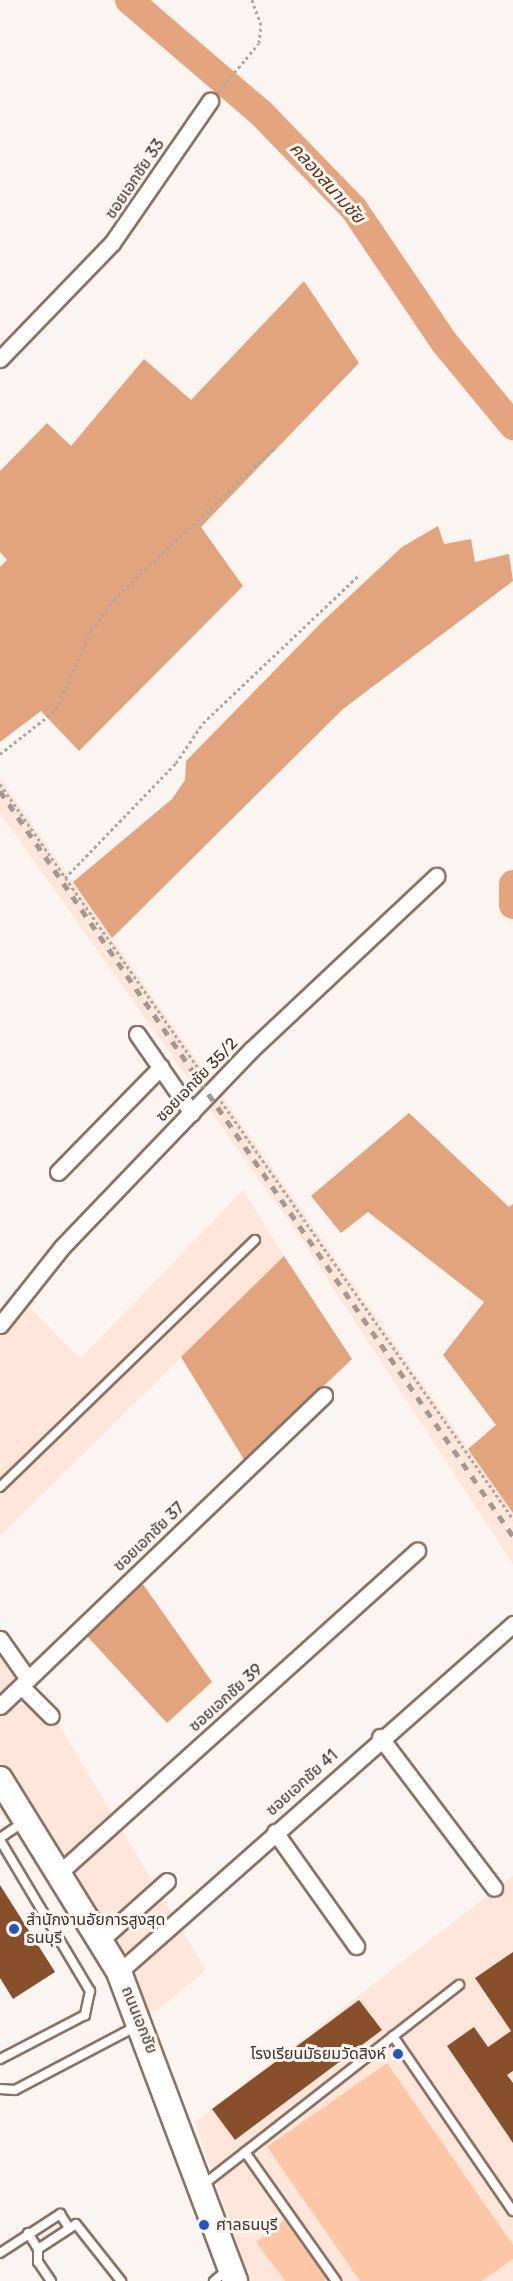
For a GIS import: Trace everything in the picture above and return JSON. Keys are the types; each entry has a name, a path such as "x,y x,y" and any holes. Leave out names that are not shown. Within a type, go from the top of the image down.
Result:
{"main road":[{"name":"ถนนเอกชัย","path":"2,1787 26,1820 102,1939 119,1972 141,2024 201,2186 227,2276"}],"street":[{"name":"ซอยเอกชัย 33","path":"0,359 112,243 210,101"},
{"name":"ซอยเอกชัย 35/2","path":"0,1324 62,1247 215,1092 252,1049 436,876"},
{"path":"137,1034 192,1113"},
{"path":"58,1172 161,1067"},
{"name":"ซอยเอกชัย 37","path":"0,1706 324,1395"},
{"name":"ซอยเอกชัย 39","path":"59,1873 417,1551"},
{"name":"ซอยเอกชัย 41","path":"119,1972 380,1737 513,1624"},
{"path":"0,1638 25,1682 51,1716"},
{"path":"380,1737 494,1888"},
{"path":"275,1832 356,1946"},
{"path":"102,1939 167,1881"}],"lane":[{"path":"0,1487 255,1240"},
{"path":"0,2059 85,2015 90,1990 0,1839 26,1820"},
{"path":"201,2186 459,1984"},
{"path":"0,2089 31,2083 141,2024"},
{"path":"393,2036 513,2211"},
{"path":"245,2152 336,2281"},
{"path":"0,2253 60,2214 69,2228"},
{"path":"38,2249 76,2224 85,2229 121,2281"},
{"path":"28,2233 38,2249 38,2262 51,2281"}],"path":[{"path":"210,101 240,66 261,35 252,0"},
{"path":"0,754 56,710 91,630 114,599 274,448"},
{"path":"65,878 176,763 203,723 360,574"},
{"path":"0,784 513,1519"}],"shaded area":[{"path":"304,281 359,363 201,527 243,586 79,751 41,711 0,742 0,567 7,560 0,552 0,471 47,423 71,446 144,359 191,400"},
{"path":"438,526 444,544 471,539 475,562 509,554 513,581 343,709 112,938 73,882 172,799 185,780 186,761 322,622 402,547"},
{"path":"0,778 513,1513 513,1564 302,1240 0,813"},
{"path":"409,1113 509,1207 513,1204 513,1513 468,1449 496,1425 443,1355 484,1302 368,1212 341,1233 311,1196"},
{"path":"243,1190 284,1256 0,1536 0,1328 25,1302 80,1359"},
{"path":"284,1256 352,1359 245,1461 181,1357"},
{"path":"142,1583 212,1682 167,1723 87,1636"},
{"path":"0,1627 206,1970 159,2009 126,2023 110,1981 0,1810"},
{"name":"โรงเรียนมัธยมวัดสิงห์","path":"513,1876 513,2281 250,2281 195,2122"},
{"path":"387,2063 513,2245 513,2259 482,2281 360,2281 267,2147"},
{"path":"286,2219 328,2278 324,2281 285,2281 256,2242"}],"building":[{"name":"สำนักงานอัยการสูงสุด ธนบุรี","path":"0,1885 55,1972 13,1999 0,1978"},
{"path":"513,1952 513,2071 507,2075 513,2083 513,2143 447,2046 474,2027 488,2047 511,2031 475,1978"},
{"path":"359,2000 382,2030 235,2140 212,2109"}],"waterway":[{"name":"คลองสนามชัย","path":"129,0 261,113 354,209 444,342 513,426"},
{"name":"คลองสนามชัย","path":"513,884 513,905"}],"railway":[{"path":"0,791 513,1536"}],"place":[{"name":"สำนักงานอัยการสูงสุด ธนบุรี","path":"14,1929"},
{"name":"โรงเรียนมัธยมวัดสิงห์","path":"398,2054"},
{"name":"ศาลธนบุรี","path":"204,2225"}]}
